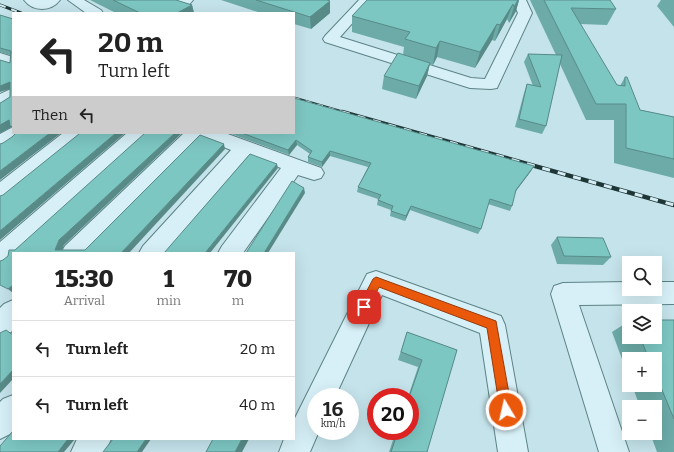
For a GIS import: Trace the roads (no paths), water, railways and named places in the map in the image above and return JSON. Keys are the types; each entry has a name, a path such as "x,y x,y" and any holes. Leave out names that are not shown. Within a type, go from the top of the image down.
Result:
{"lane":[{"path":"31,0 41,6 53,0"},
{"path":"75,0 94,12"},
{"path":"186,0 177,6 189,12"},
{"path":"366,0 330,40 470,83 491,84 525,13 519,0"},
{"path":"0,102 12,94"},
{"path":"0,143 13,134"},
{"path":"0,193 74,134"},
{"path":"0,256 138,134"},
{"path":"74,252 194,134"},
{"path":"209,134 314,173"},
{"path":"152,252 245,147"},
{"path":"231,252 294,165"},
{"path":"324,388 376,282 492,325 513,452"},
{"path":"614,452 564,294 674,293"},
{"path":"0,304 12,311"},
{"path":"0,325 12,313"},
{"path":"0,424 12,411"},
{"path":"294,452 307,425"},
{"path":"86,452 95,440"}],"railway":[{"path":"0,5 18,12"},
{"path":"295,98 346,113"},
{"path":"342,112 674,205"}]}
